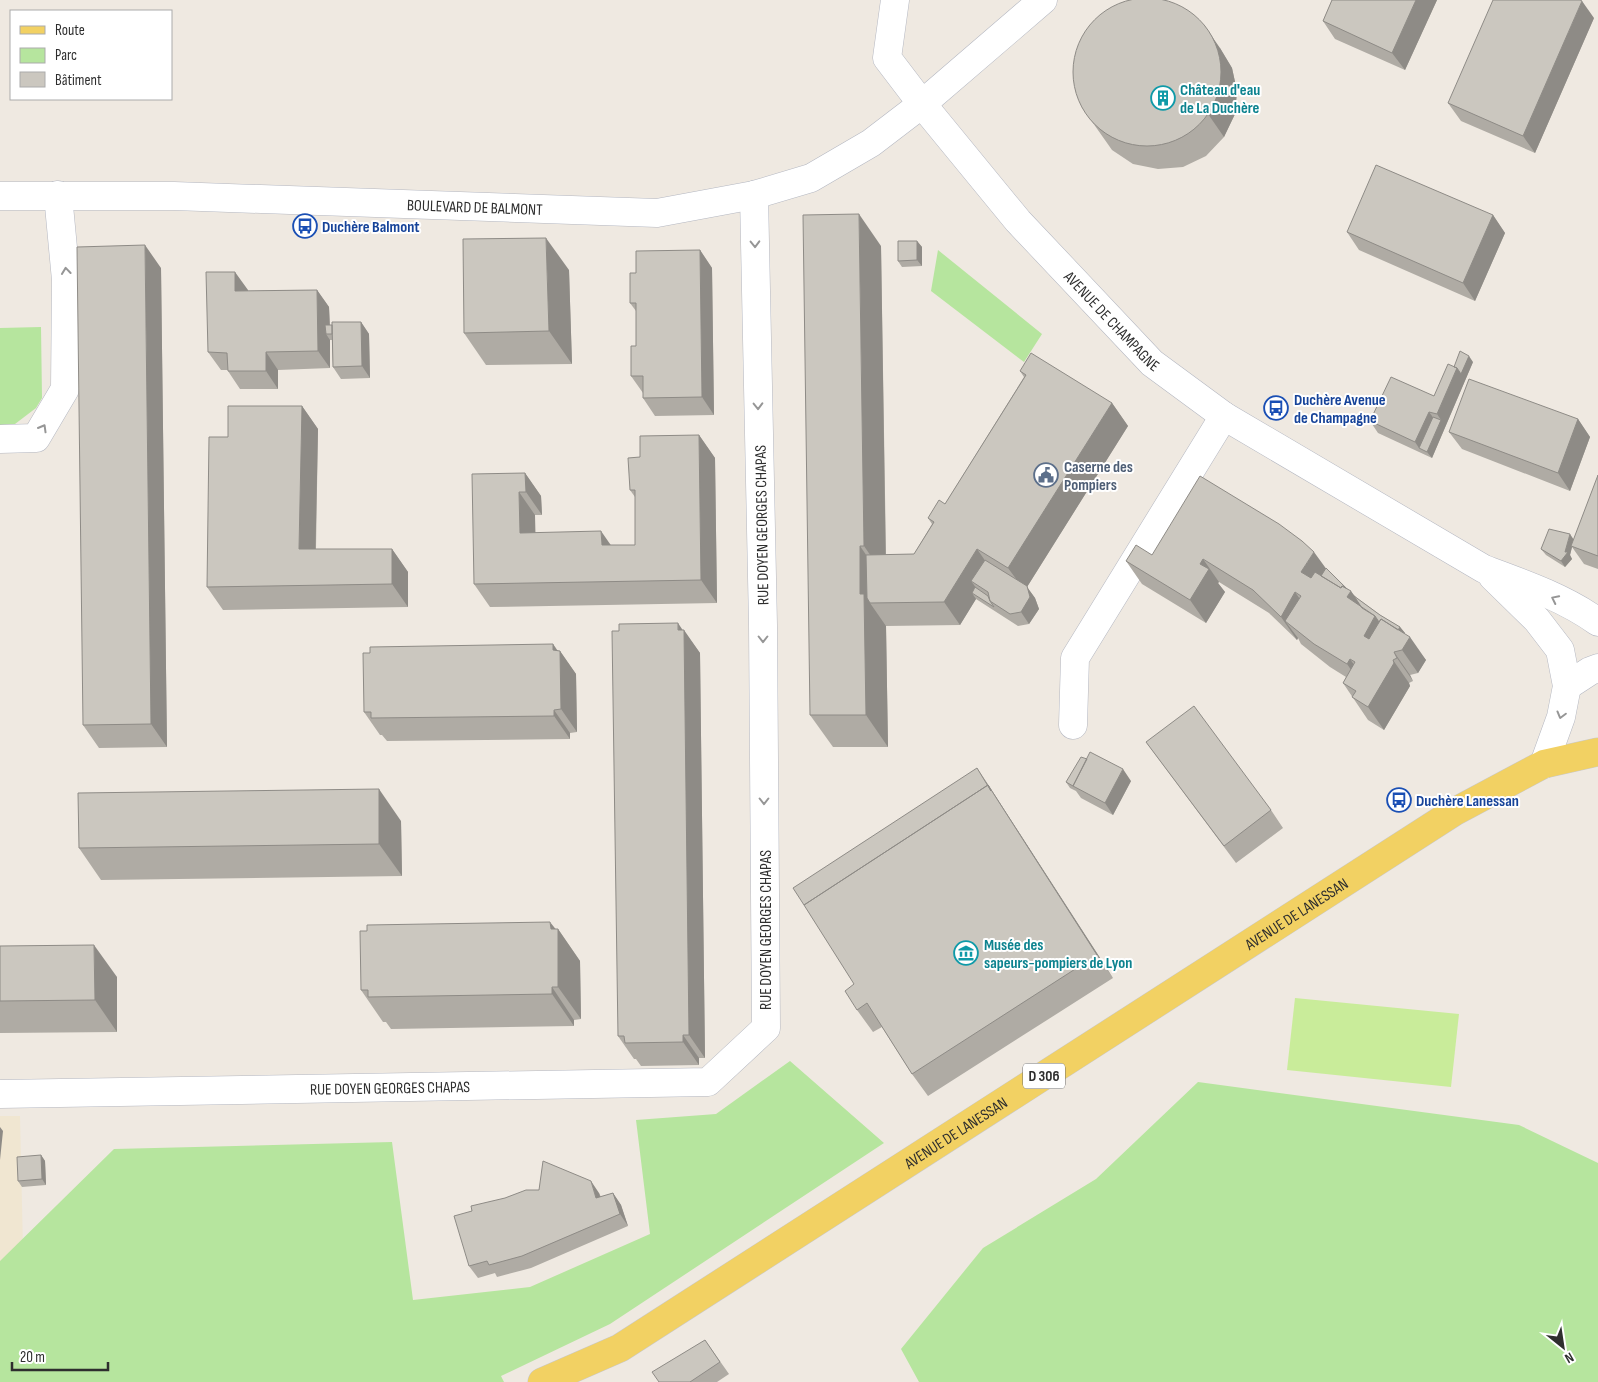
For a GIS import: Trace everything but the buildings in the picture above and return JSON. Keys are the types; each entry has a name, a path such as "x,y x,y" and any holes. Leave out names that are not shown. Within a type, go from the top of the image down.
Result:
{"main road":[{"name":"AVENUE DE LANESSAN","path":"542,1382 620,1348 1454,812 1544,764 1598,752"},
{"path":"1544,764 1598,772"}],"street":[{"name":"AVENUE DE CHAMPAGNE","path":"895,0 887,58 922,104 1018,221 1152,364 1224,416 1484,568 1526,584 1598,622"},
{"path":"922,104 1044,0"},
{"name":"BOULEVARD DE BALMONT","path":"0,196 174,196 657,213 754,195 811,178 871,143 922,104"},
{"path":"0,439 36,438 64,390 66,280 58,195"},
{"name":"RUE DOYEN GEORGES CHAPAS","path":"0,1094 708,1082 766,1028 763,615 754,195"},
{"path":"1073,725 1075,658 1224,416"},
{"name":"AVENUE DE CHAMPAGNE","path":"1484,568 1537,620 1560,650 1567,686 1561,717 1544,764"},
{"path":"1567,686 1598,668"}],"shaded area":[{"path":"0,1116 20,1116 24,1293 0,1294"}],"green space":[{"path":"938,250 1042,334 1024,362 931,291"},
{"path":"41,327 42,398 36,408 15,424 0,425 0,328"},
{"path":"1295,998 1459,1014 1451,1087 1287,1070"},
{"path":"790,1061 884,1143 610,1324 501,1376 504,1382 0,1382 0,1261 114,1149 392,1142 413,1300 530,1287 650,1234 636,1120 716,1114"},
{"path":"1198,1082 1519,1125 1598,1163 1598,1382 919,1382 901,1349 983,1248 1096,1179"}],"place":[{"name":"Château d'eau de La Duchère","path":"1163,98"},
{"name":"Duchère Balmont","path":"305,226"},
{"name":"Duchère Avenue de Champagne","path":"1276,408"},
{"name":"Caserne des Pompiers","path":"1046,475"},
{"name":"Duchère Lanessan","path":"1399,800"},
{"name":"Musée des sapeurs-pompiers de Lyon","path":"966,953"}]}
